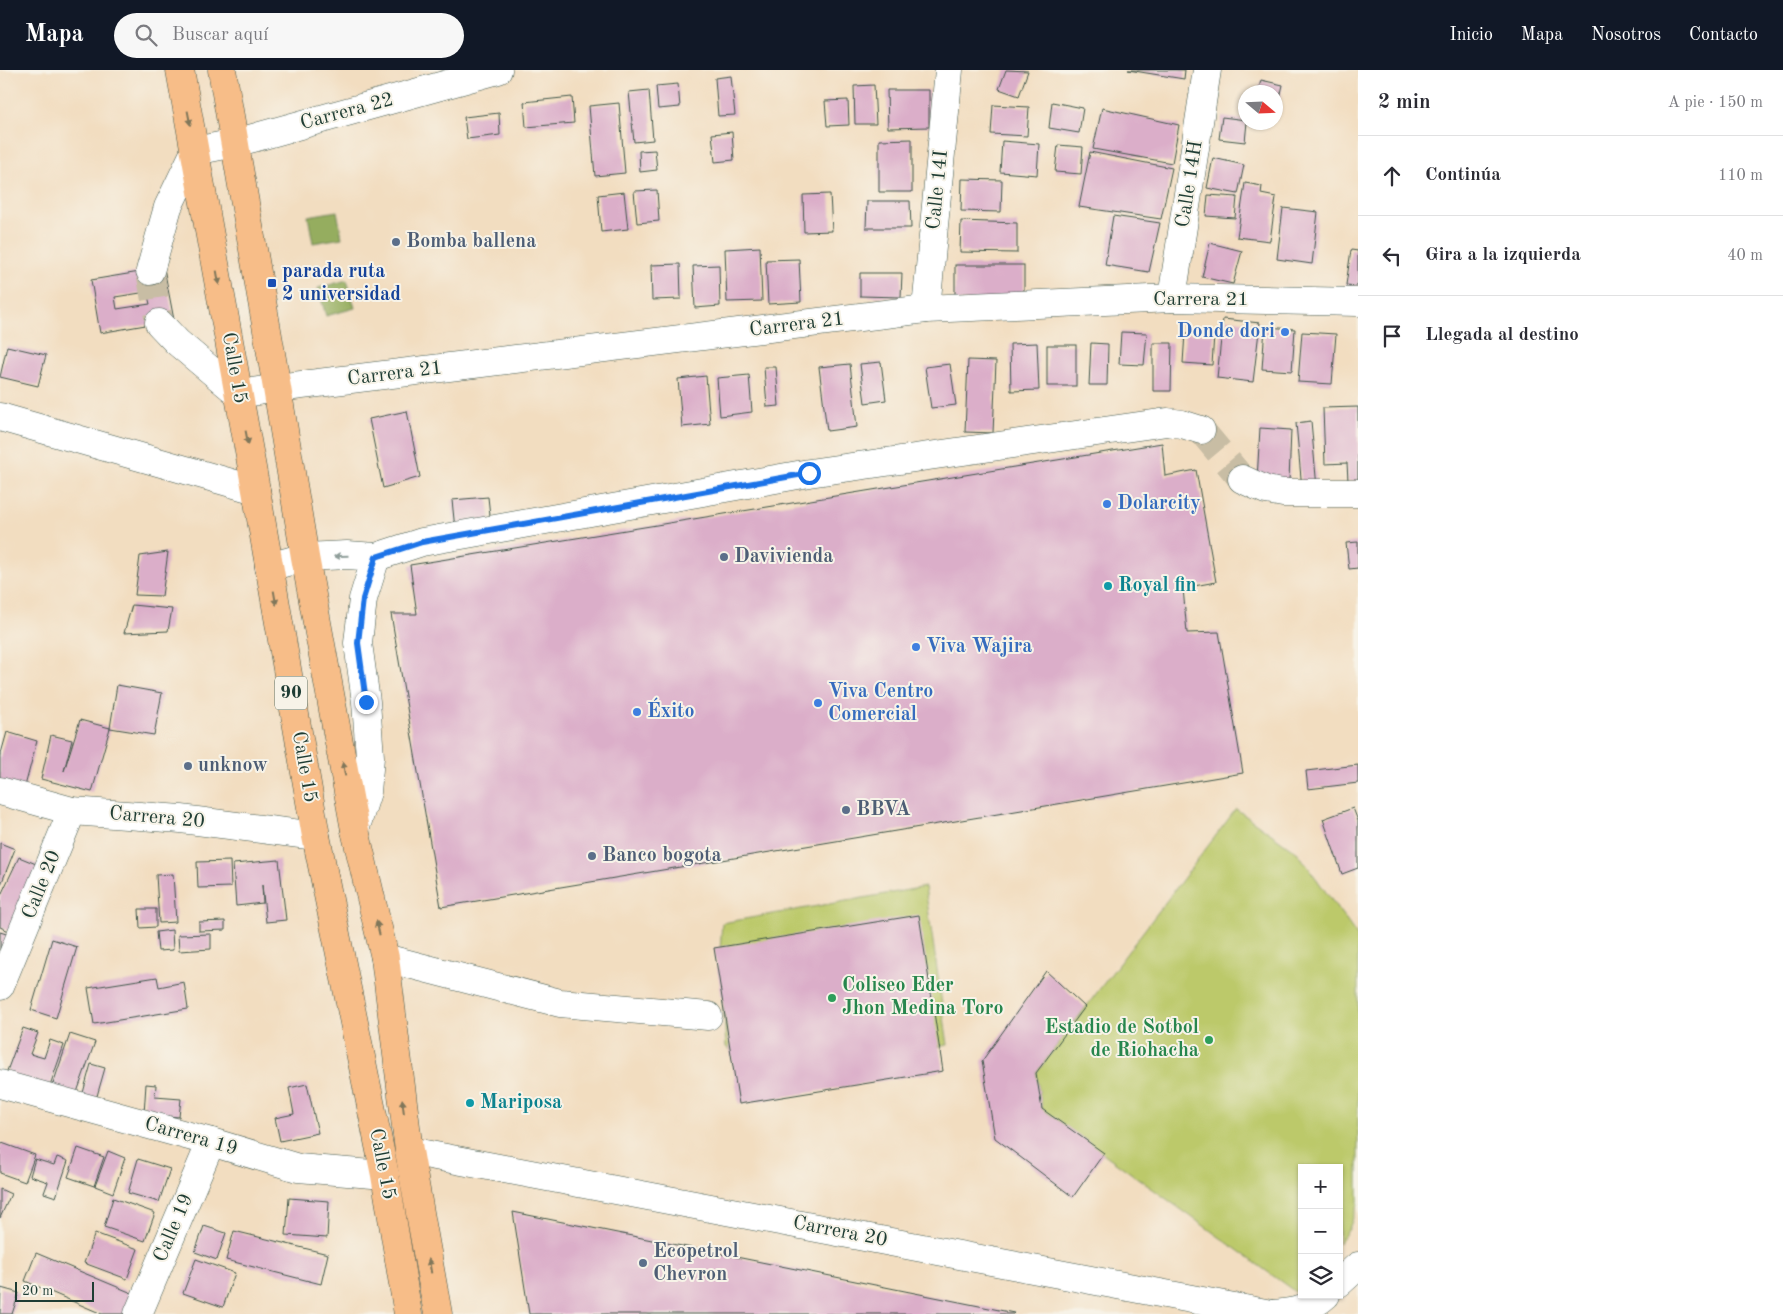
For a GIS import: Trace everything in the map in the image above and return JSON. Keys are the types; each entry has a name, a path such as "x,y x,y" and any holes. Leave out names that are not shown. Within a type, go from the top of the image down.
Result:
{"highway":[{"name":"Calle 15","path":"180,70 316,836 385,1174 408,1314"},
{"name":"Calle 15","path":"222,70 305,557 355,830 385,958 409,1151 438,1314"}],"street":[{"name":"Carrera 22","path":"195,151 234,143 498,70"},
{"name":"Calle 14I","path":"926,310 950,70"},
{"name":"Calle 14H","path":"1172,298 1208,70"},
{"path":"150,271 168,206 195,151"},
{"name":"Carrera 21","path":"238,394 926,310 1172,298 1358,302"},
{"path":"159,323 177,342 238,394"},
{"path":"0,417 256,490"},
{"path":"269,567 305,557 347,555 376,557 422,542 809,473 1167,422 1201,430"},
{"path":"1242,480 1266,490 1283,493 1358,493"},
{"path":"355,830 367,792 370,757 366,702 358,643 363,599 376,557"},
{"name":"Carrera 20","path":"0,791 72,811 181,819 316,836"},
{"name":"Calle 20","path":"0,986 72,811"},
{"path":"385,958 560,1003 708,1016"},
{"name":"Carrera 19","path":"0,1084 298,1168 385,1174"},
{"name":"Calle 19","path":"138,1314 211,1142"},
{"name":"Carrera 20","path":"409,1151 1272,1314 1299,1311 1322,1299"},
{"path":"1343,1279 1358,1266"}],"green space":[{"path":"337,211 342,238 313,243 308,216"},
{"path":"347,280 355,308 326,316 318,288"},
{"name":"Estadio de Sotbol de Riohacha","path":"1236,809 1298,853 1358,937 1358,1204 1349,1229 1343,1237 1343,1164 1298,1164 1298,1294 1042,1109 1036,1073"},
{"name":"Coliseo Eder Jhon Medina Toro","path":"925,887 948,1045 761,1074 726,1047 720,951 722,923"}],"building":[{"path":"1006,70 1028,71 1019,96 999,89"},
{"path":"1128,70 1185,70 1184,79"},
{"path":"731,76 735,115 718,116 715,78"},
{"path":"1261,80 1283,85 1260,85"},
{"path":"678,84 680,107 658,109 656,86"},
{"path":"874,85 876,124 855,124 854,86"},
{"path":"649,90 653,140 634,142 629,92"},
{"path":"887,90 929,90 929,127 888,128"},
{"path":"572,97 574,123 526,127 524,102"},
{"path":"848,100 849,125 827,126 825,101"},
{"path":"1052,102 1083,108 1079,133 1049,128"},
{"path":"619,103 625,173 595,176 589,106"},
{"path":"993,105 1029,107 1027,136 991,134"},
{"path":"1102,108 1179,125 1172,163 1093,149"},
{"path":"499,113 500,135 467,139 464,117"},
{"path":"1222,117 1238,119 1238,130 1246,130 1245,142 1219,139"},
{"path":"732,132 734,160 715,162 712,134"},
{"path":"912,139 912,192 879,192 879,140"},
{"path":"1002,141 1039,144 1037,175 1000,172"},
{"path":"1058,145 1083,147 1081,174 1055,172"},
{"path":"655,150 657,170 640,172 639,151"},
{"path":"1090,152 1172,168 1161,219 1079,207"},
{"path":"1213,158 1244,165 1238,194 1207,188"},
{"path":"962,179 1002,180 1001,212 961,211"},
{"path":"1245,183 1262,186 1261,194 1276,197 1270,241 1237,237"},
{"path":"657,190 659,221 637,223 634,191"},
{"path":"624,192 628,229 601,232 598,195"},
{"path":"830,194 832,231 804,232 803,195"},
{"path":"1208,195 1237,197 1235,218 1206,216"},
{"path":"867,201 910,201 911,228 866,228"},
{"path":"1283,208 1318,212 1312,264 1277,259"},
{"path":"1113,216 1160,223 1149,272 1105,265"},
{"path":"961,221 1017,223 1017,253 960,252"},
{"path":"1210,243 1242,251 1233,284 1202,277"},
{"path":"760,247 762,301 727,302 725,249"},
{"path":"1351,250 1358,251 1358,286 1346,285"},
{"path":"799,259 801,302 768,304 766,260"},
{"path":"680,264 681,299 652,300 651,265"},
{"path":"719,265 720,306 695,308 693,266"},
{"path":"955,265 1024,265 1024,301 955,301"},
{"path":"164,268 174,320 100,333 91,280","holes":["147,292 150,304 117,309 115,297"]},
{"path":"860,273 902,273 901,297 860,296"},
{"path":"1223,319 1260,323 1253,382 1217,378"},
{"path":"1265,327 1295,329 1292,371 1262,369"},
{"path":"1121,332 1147,333 1144,365 1119,364"},
{"path":"1302,332 1336,334 1332,384 1298,382"},
{"path":"1185,333 1214,334 1212,365 1183,363"},
{"path":"1037,343 1039,390 1011,391 1010,344"},
{"path":"1091,343 1108,344 1107,385 1089,385"},
{"path":"1153,343 1172,343 1171,391 1153,391"},
{"path":"1047,345 1076,345 1076,386 1047,386"},
{"path":"7,346 46,355 38,386 0,377"},
{"path":"968,360 996,361 993,433 965,432"},
{"path":"881,362 886,400 865,403 860,364"},
{"path":"850,364 857,427 827,431 819,367"},
{"path":"950,364 956,405 931,408 925,367"},
{"path":"764,367 776,367 779,406 767,407"},
{"path":"749,375 752,412 720,416 717,378"},
{"path":"706,376 710,424 682,427 678,379"},
{"path":"1358,407 1358,481 1348,481 1347,463 1325,464 1323,408"},
{"path":"407,411 420,477 383,488 369,419"},
{"path":"1311,421 1317,488 1302,489 1296,423"},
{"path":"1260,428 1291,430 1289,481 1257,480"},
{"name":"Viva Centro Comercial","path":"1162,443 1165,476 1196,470 1216,582 1183,588 1187,633 1219,632 1243,773 441,907 391,614 417,614 410,565"},
{"path":"488,497 491,525 455,529 452,500"},
{"path":"1358,542 1358,568 1349,569 1346,543"},
{"path":"168,552 162,596 135,595 140,556"},
{"path":"132,605 172,609 168,631 124,633"},
{"path":"117,685 162,693 154,735 110,728"},
{"path":"80,720 110,728 92,792 41,779 51,735 72,740 64,771"},
{"path":"7,732 37,741 24,790 0,783 0,757"},
{"path":"1358,765 1358,783 1308,789 1306,771"},
{"path":"1353,808 1358,821 1358,868 1342,874 1323,819"},
{"path":"0,843 15,849 0,887"},
{"path":"19,857 41,866 11,932 0,927 0,897"},
{"path":"279,860 286,920 266,922 262,885 263,903 236,906 233,864"},
{"path":"230,861 231,887 198,888 197,862"},
{"path":"173,874 176,922 159,923 156,875"},
{"path":"139,909 156,909 156,927 140,928"},
{"name":"Coliseo Eder Jhon Medina Toro","path":"919,915 943,1071 739,1104 714,948"},
{"path":"225,921 225,930 199,931 199,922"},
{"path":"172,930 173,950 158,951 156,932"},
{"path":"0,932 13,936 0,959"},
{"path":"211,934 211,949 179,951 178,935"},
{"path":"52,939 77,947 56,1018 31,1010"},
{"path":"1046,971 1085,1007 1036,1073 1042,1109 1104,1153 1073,1197 995,1138 982,1061"},
{"path":"157,977 159,987 184,982 188,1009 94,1024 88,988"},
{"path":"23,1028 38,1033 30,1054 44,1058 50,1040 64,1045 47,1094 4,1079"},
{"path":"70,1034 95,1042 76,1095 52,1087"},
{"path":"91,1064 105,1068 95,1103 81,1100"},
{"path":"146,1084 156,1085 155,1097 181,1099 179,1117 144,1114"},
{"path":"307,1084 318,1133 280,1141 275,1118 294,1114 289,1088"},
{"path":"2,1143 35,1155 25,1182 0,1173 0,1147"},
{"path":"78,1148 104,1157 94,1186 68,1177"},
{"path":"108,1151 125,1158 113,1193 95,1186"},
{"path":"57,1157 68,1161 56,1197 44,1193 48,1182 30,1176 35,1159 54,1165"},
{"path":"138,1159 170,1169 159,1202 128,1193"},
{"path":"0,1189 11,1194 0,1218"},
{"path":"113,1198 155,1213 145,1241 104,1227"},
{"path":"289,1198 329,1201 327,1238 286,1235"},
{"name":"Ecopetrol Chevron","path":"513,1212 1014,1313 529,1314"},
{"path":"204,1226 226,1233 217,1260 195,1252"},
{"path":"234,1231 328,1254 321,1284 226,1260"},
{"path":"95,1233 138,1249 127,1279 84,1263"},
{"path":"36,1253 139,1296 132,1314 102,1314 25,1281"},
{"path":"196,1259 235,1273 223,1307 183,1293"},
{"path":"1,1288 19,1293 12,1314 0,1314"}],"tunnel":[{"path":"150,271 159,323"},
{"path":"1201,430 1242,479"}],"place":[{"name":"Bomba ballena","path":"396,242"},
{"name":"parada ruta 2 universidad","path":"272,283"},
{"name":"Donde dori","path":"1285,332"},
{"name":"Dolarcity","path":"1107,504"},
{"name":"Davivienda","path":"724,557"},
{"name":"Royal fin","path":"1108,586"},
{"name":"Viva Wajira","path":"916,647"},
{"name":"Viva Centro Comercial","path":"818,703"},
{"name":"Éxito","path":"637,712"},
{"name":"unknow","path":"188,766"},
{"name":"BBVA","path":"846,810"},
{"name":"Banco bogota","path":"592,856"},
{"name":"Coliseo Eder Jhon Medina Toro","path":"832,998"},
{"name":"Estadio de Sotbol de Riohacha","path":"1209,1040"},
{"name":"Mariposa","path":"470,1103"},
{"name":"Ecopetrol Chevron","path":"643,1263"}],"route":[{"path":"366,702 358,643 363,599 376,557 422,542 809,473"}]}
